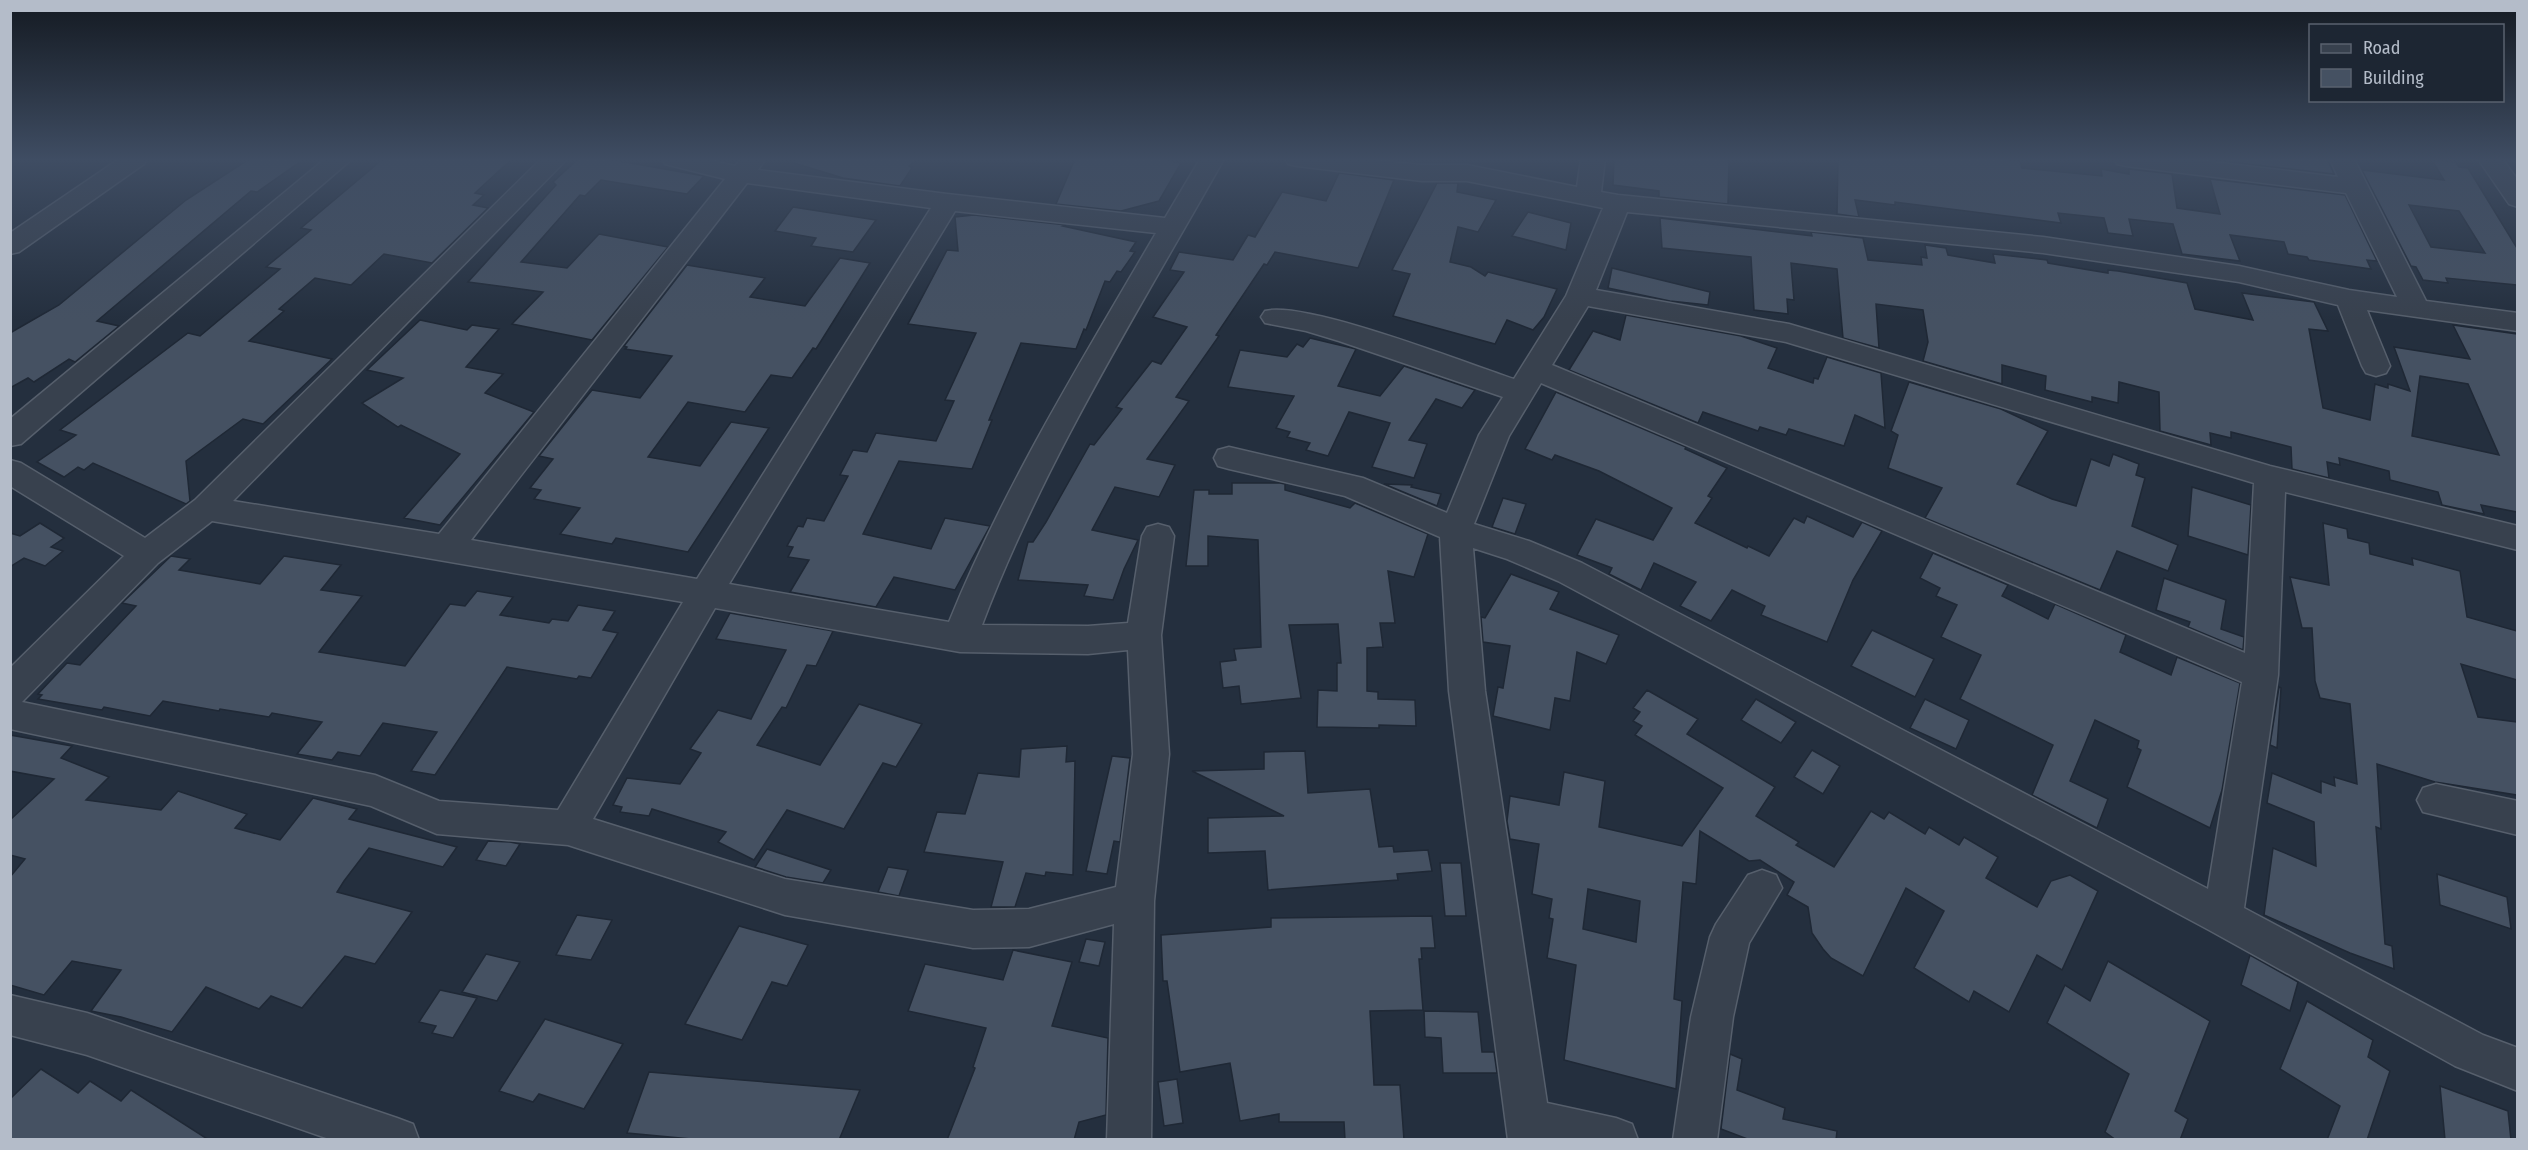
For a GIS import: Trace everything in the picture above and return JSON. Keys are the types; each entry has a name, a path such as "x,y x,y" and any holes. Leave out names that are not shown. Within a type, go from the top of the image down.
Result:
{"street":[{"path":"10,246 58,213"},
{"path":"10,436 276,213"},
{"path":"10,691 146,554 206,508 501,213"},
{"path":"447,548 711,213"},
{"path":"568,828 705,595 940,213"},
{"path":"1044,213 1174,227"},
{"path":"960,638 990,561 1060,423 1182,213"},
{"path":"1600,213 1580,296 1494,435 1456,530 1467,691 1530,1130 1616,1140"},
{"path":"1727,213 2043,245 2239,274 2349,299 2517,322"},
{"path":"2368,213 2415,308"},
{"path":"1580,296 1789,333 2270,477 2517,538"},
{"path":"2349,299 2376,366"},
{"path":"1275,317 1308,322 1527,380 2261,675"},
{"path":"1229,458 1352,486 1456,530 1518,550 1570,572 2223,916 2470,1051 2517,1070"},
{"path":"10,471 146,554"},
{"path":"2223,916 2261,675 2270,477"},
{"path":"206,508 960,638 1088,640 1144,635"},
{"path":"1129,1140 1134,901 1151,754 1144,635 1158,536"},
{"path":"10,714 375,791 437,817 568,828 785,897 973,929 1029,928 1134,901"},
{"path":"2436,800 2517,818"},
{"path":"1695,1140 1712,1017 1730,937 1762,888"},
{"path":"10,1015 87,1034 397,1140"}],"building":[{"path":"171,213 225,213 97,321 119,326 75,362 69,359 34,382 28,378 10,388 10,333 59,305"},
{"path":"319,213 483,213 432,263 384,254 351,285 315,278 279,309 284,311 249,341 332,359 263,424 243,419 186,461 190,501 186,504 93,463 84,470 78,467 64,477 37,462 76,435 60,430 188,333 200,336 280,269 266,267 311,230 301,228"},
{"path":"531,213 564,213 521,262 567,268 599,234 668,247 592,340 512,324 543,292 468,282"},
{"path":"789,213 829,213 876,220 853,252 811,246 816,238 775,231"},
{"path":"1270,213 1381,213 1358,268 1275,252 1267,265 1264,264 1216,335 1219,336 1176,397 1189,401 1147,459 1175,465 1159,497 1115,487 1092,530 1138,540 1113,600 1084,596 1088,585 1018,580 1028,542 1033,542 1046,522 1090,444 1094,445 1122,409 1116,407 1152,361 1161,364 1187,327 1153,317 1184,272 1170,270 1179,252 1233,260 1248,235 1255,237"},
{"path":"1422,213 1489,213 1478,232 1458,227 1450,262 1471,267 1485,276 1488,272 1557,289 1544,317 1533,330 1507,320 1495,344 1393,316 1410,274 1392,270"},
{"path":"1528,213 1571,223 1566,250 1512,236"},
{"path":"1858,213 1859,217 1837,214"},
{"path":"1979,213 2354,213 2377,261 2367,260 2371,269 2309,260 2307,257 2288,254 2284,242 2230,235 2240,261 2182,254 2173,224 2129,219 2133,236 2108,233 2104,218 2058,213 2061,223"},
{"path":"2384,213 2413,213 2431,247 2485,253 2460,213 2495,213 2517,248 2517,285 2446,278 2448,283 2423,280 2416,267 2411,266"},
{"path":"974,215 1066,225 1063,226 1136,242 1130,251 1135,252 1121,272 1117,271 1110,282 1105,281 1076,349 1021,343 989,420 992,420 972,469 899,461 863,534 931,549 945,518 990,526 955,590 894,577 876,607 790,592 809,560 788,557 793,547 787,546 798,526 803,527 807,518 824,521 848,476 840,475 853,450 867,452 876,433 936,441 954,401 945,400 976,333 908,324 947,250 958,251 955,217"},
{"path":"1660,218 1812,236 1811,232 1863,238 1868,260 1922,265 1921,257 1927,258 1925,245 1946,248 1948,255 1995,263 1993,254 2047,260 2048,263 2108,273 2108,270 2118,271 2187,283 2195,309 2253,320 2242,293 2314,302 2328,331 2309,329 2323,408 2370,420 2375,384 2388,388 2388,384 2410,391 2394,347 2470,359 2453,325 2517,334 2517,512 2481,505 2484,514 2442,505 2438,492 2390,480 2389,471 2339,458 2340,465 2327,462 2329,478 2292,469 2291,447 2231,432 2231,438 2210,433 2211,445 2160,431 2159,392 2119,382 2118,403 2092,397 2092,402 2045,390 2046,376 2002,365 2002,384 1923,361 1928,342 1923,310 1876,304 1879,348 1843,338 1837,269 1791,263 1794,300 1787,299 1788,314 1754,310 1751,257 1662,248","holes":["2420,376 2468,384 2499,455 2412,436"]},
{"path":"840,258 870,263 816,349 813,348 792,378 771,375 745,412 688,402 648,457 700,466 731,422 769,428 688,552 616,538 612,544 560,534 580,508 534,499 541,490 530,488 553,459 539,456 592,390 640,398 672,356 625,349 627,347 624,346 687,265 765,278 750,297 805,306"},
{"path":"1612,268 1710,292 1708,305 1670,301 1608,288"},
{"path":"1626,315 1741,336 1777,348 1768,368 1813,383 1814,378 1818,379 1827,357 1881,373 1885,428 1855,415 1844,446 1789,429 1786,435 1760,427 1758,431 1703,412 1698,423 1569,370 1593,331 1620,340"},
{"path":"420,320 467,330 472,325 499,329 466,367 503,374 485,393 534,412 440,525 404,518 460,454 401,425 398,427 362,403 403,378 367,370"},
{"path":"1310,338 1356,349 1338,386 1380,396 1404,366 1475,390 1462,408 1436,399 1409,440 1427,444 1414,478 1372,467 1390,423 1349,412 1328,456 1306,450 1310,443 1287,437 1290,432 1276,428 1294,396 1228,387 1240,350 1287,357 1297,344 1303,347"},
{"path":"1909,382 2001,409 2048,431 2017,484 2052,499 2076,506 2091,459 2109,466 2113,454 2139,464 2136,475 2145,478 2132,526 2178,545 2168,571 2117,551 2100,590 1925,518 1942,488 1888,468 1898,435 1891,431"},
{"path":"1556,392 1686,447 1685,449 1727,468 1708,496 1712,498 1695,523 1747,548 1748,546 1769,556 1794,518 1804,523 1807,516 1853,537 1862,522 1882,531 1853,580 1827,642 1761,615 1765,606 1732,590 1711,621 1680,606 1696,582 1654,563 1641,590 1609,574 1612,568 1577,555 1596,519 1653,540 1672,508 1599,471 1555,455 1552,460 1525,449"},
{"path":"1232,483 1285,484 1285,490 1350,508 1355,503 1428,534 1414,577 1388,571 1395,623 1380,623 1383,647 1367,648 1367,691 1378,692 1378,699 1415,700 1416,726 1317,727 1318,690 1337,691 1337,663 1341,663 1338,624 1289,625 1301,698 1241,704 1239,686 1223,688 1220,662 1236,660 1234,649 1261,647 1258,540 1208,536 1208,566 1186,566 1194,490 1209,490 1209,494 1232,494"},
{"path":"1384,484 1412,485 1411,487 1441,494 1437,506"},
{"path":"2192,487 2251,505 2248,555 2188,536"},
{"path":"1503,498 1526,504 1515,534 1492,527"},
{"path":"40,523 64,538 51,547 63,551 45,566 24,558 10,567 10,533 20,536"},
{"path":"2323,523 2347,529 2348,538 2369,543 2370,554 2413,565 2412,558 2460,571 2467,617 2517,631 2517,680 2461,664 2478,717 2517,722 2517,795 2435,782 2377,764 2381,829 2376,827 2385,944 2392,946 2394,969 2350,953 2264,915 2273,848 2316,866 2314,822 2267,803 2272,773 2321,793 2321,781 2335,786 2334,777 2357,784 2350,704 2320,698 2315,681 2312,628 2302,628 2290,577 2329,585"},
{"path":"1933,553 2008,585 2002,596 2048,619 2055,604 2126,635 2120,652 2171,675 2177,657 2240,683 2222,790 2210,828 2127,787 2141,750 2137,748 2139,741 2095,720 2070,781 2108,799 2097,828 2032,795 2053,745 1960,699 1981,655 1941,637 1957,605 1936,596 1940,588 1920,578"},
{"path":"171,556 190,559 179,570 260,584 284,556 341,565 321,590 362,596 319,652 405,666 450,604 465,606 477,591 513,597 500,615 549,623 552,619 568,621 578,605 615,611 603,630 618,633 591,678 579,676 577,679 507,667 435,775 411,771 437,732 383,723 360,756 338,752 332,760 297,754 322,722 272,713 269,717 220,709 219,711 163,701 150,716 104,707 102,710 38,699 42,695 38,694 67,663 80,665 136,606 122,603"},
{"path":"1511,574 1559,592 1550,609 1619,635 1606,664 1577,652 1570,701 1555,698 1550,730 1493,716 1498,687 1503,688 1510,646 1483,642 1481,617 1485,618"},
{"path":"2164,578 2226,600 2221,629 2244,637 2243,650 2188,627 2190,622 2156,610"},
{"path":"730,613 833,631 816,666 807,665 786,708 782,707 757,745 820,765 859,704 922,724 896,767 883,763 844,829 787,810 754,860 718,842 726,832 652,809 649,816 620,812 622,807 613,805 627,778 680,784 701,753 690,749 718,710 751,719 786,650 716,639"},
{"path":"1872,630 1934,659 1915,697 1851,666"},
{"path":"2279,687 2281,688 2277,748 2270,745"},
{"path":"1647,690 1698,719 1687,734 1775,787 1756,816 1799,842 1796,845 1834,867 1871,811 1884,819 1889,812 1925,834 1929,827 1959,845 1964,837 1998,857 1986,878 2037,907 2051,881 2070,875 2098,891 2062,970 2037,955 2009,1012 1974,991 1969,1002 1914,968 1944,911 1906,888 1863,976 1831,958 1823,949 1812,933 1808,907 1787,895 1794,882 1760,860 1749,861 1700,831 1696,884 1683,882 1674,999 1682,1001 1676,1089 1564,1060 1576,965 1547,958 1553,919 1549,918 1552,899 1532,894 1539,844 1510,839 1507,821 1510,796 1559,805 1564,772 1605,781 1599,827 1682,846 1723,788 1635,735 1642,726 1633,721 1640,712 1633,708","holes":["1588,889 1640,901 1636,942 1583,929"]},
{"path":"1756,699 1796,722 1781,743 1741,720"},
{"path":"1925,699 1969,720 1956,749 1910,728"},
{"path":"10,735 72,746 61,758 109,777 86,800 161,810 178,791 247,814 235,828 280,840 313,798 357,809 349,819 457,847 443,867 369,848 344,881 337,892 412,912 375,964 345,956 302,1008 271,996 259,1009 206,987 172,1032 91,1011 121,970 72,961 44,995 10,985 10,877 25,859 10,855 10,820 54,779 10,771"},
{"path":"1067,746 1066,762 1075,761 1073,875 1046,872 1045,876 1026,873 1015,907 991,907 1003,862 924,852 937,812 965,814 978,773 1019,777 1021,749"},
{"path":"1812,750 1840,766 1823,794 1794,777"},
{"path":"1305,751 1308,793 1370,789 1379,847 1393,846 1394,852 1428,850 1432,871 1397,874 1398,880 1268,890 1265,851 1208,853 1208,818 1284,816 1192,771 1264,769 1264,752"},
{"path":"1112,756 1130,758 1120,842 1114,841 1107,874 1086,871"},
{"path":"488,841 520,844 506,866 476,860"},
{"path":"767,849 831,870 823,883 786,877 755,867"},
{"path":"1440,863 1461,863 1466,916 1445,916"},
{"path":"888,867 908,870 899,896 878,892"},
{"path":"2437,874 2507,897 2511,929 2440,905"},
{"path":"577,915 612,920 591,960 556,955"},
{"path":"1432,916 1435,948 1421,948 1422,959 1419,959 1423,1010 1370,1011 1374,1085 1400,1085 1404,1140 1345,1140 1344,1122 1279,1122 1279,1114 1240,1121 1230,1063 1180,1072 1167,981 1163,981 1161,935 1271,927 1271,918"},
{"path":"739,926 808,945 787,986 772,982 742,1040 685,1024"},
{"path":"1086,939 1105,942 1099,966 1079,962"},
{"path":"1013,950 1072,962 1052,1026 1108,1038 1106,1115 1079,1122 1074,1140 947,1140 975,1068 973,1067 986,1028 908,1011 925,964 1003,980"},
{"path":"486,954 520,962 497,1001 462,992"},
{"path":"2250,955 2298,982 2290,1011 2241,985"},
{"path":"2108,961 2210,1021 2175,1111 2188,1119 2180,1140 2116,1140 2105,1132 2129,1074 2047,1023 2065,985 2090,1001"},
{"path":"440,990 477,998 453,1038 432,1033 436,1026 419,1022"},
{"path":"2307,1001 2373,1040 2368,1057 2390,1071 2367,1140 2327,1140 2340,1106 2280,1069"},
{"path":"1424,1011 1478,1012 1482,1052 1494,1052 1497,1073 1443,1073 1441,1038 1425,1037"},
{"path":"545,1019 623,1044 584,1109 539,1094 533,1102 499,1091"},
{"path":"1730,1054 1742,1059 1737,1090 1785,1108 1783,1119 1837,1131 1836,1140 1750,1140 1721,1129"},
{"path":"41,1069 78,1093 90,1081 121,1101 131,1090 209,1140 10,1140 10,1099"},
{"path":"649,1072 860,1090 839,1140 702,1140 627,1133"},
{"path":"1177,1079 1183,1123 1164,1126 1158,1082"},
{"path":"2440,1086 2508,1111 2511,1140 2445,1140"}]}
